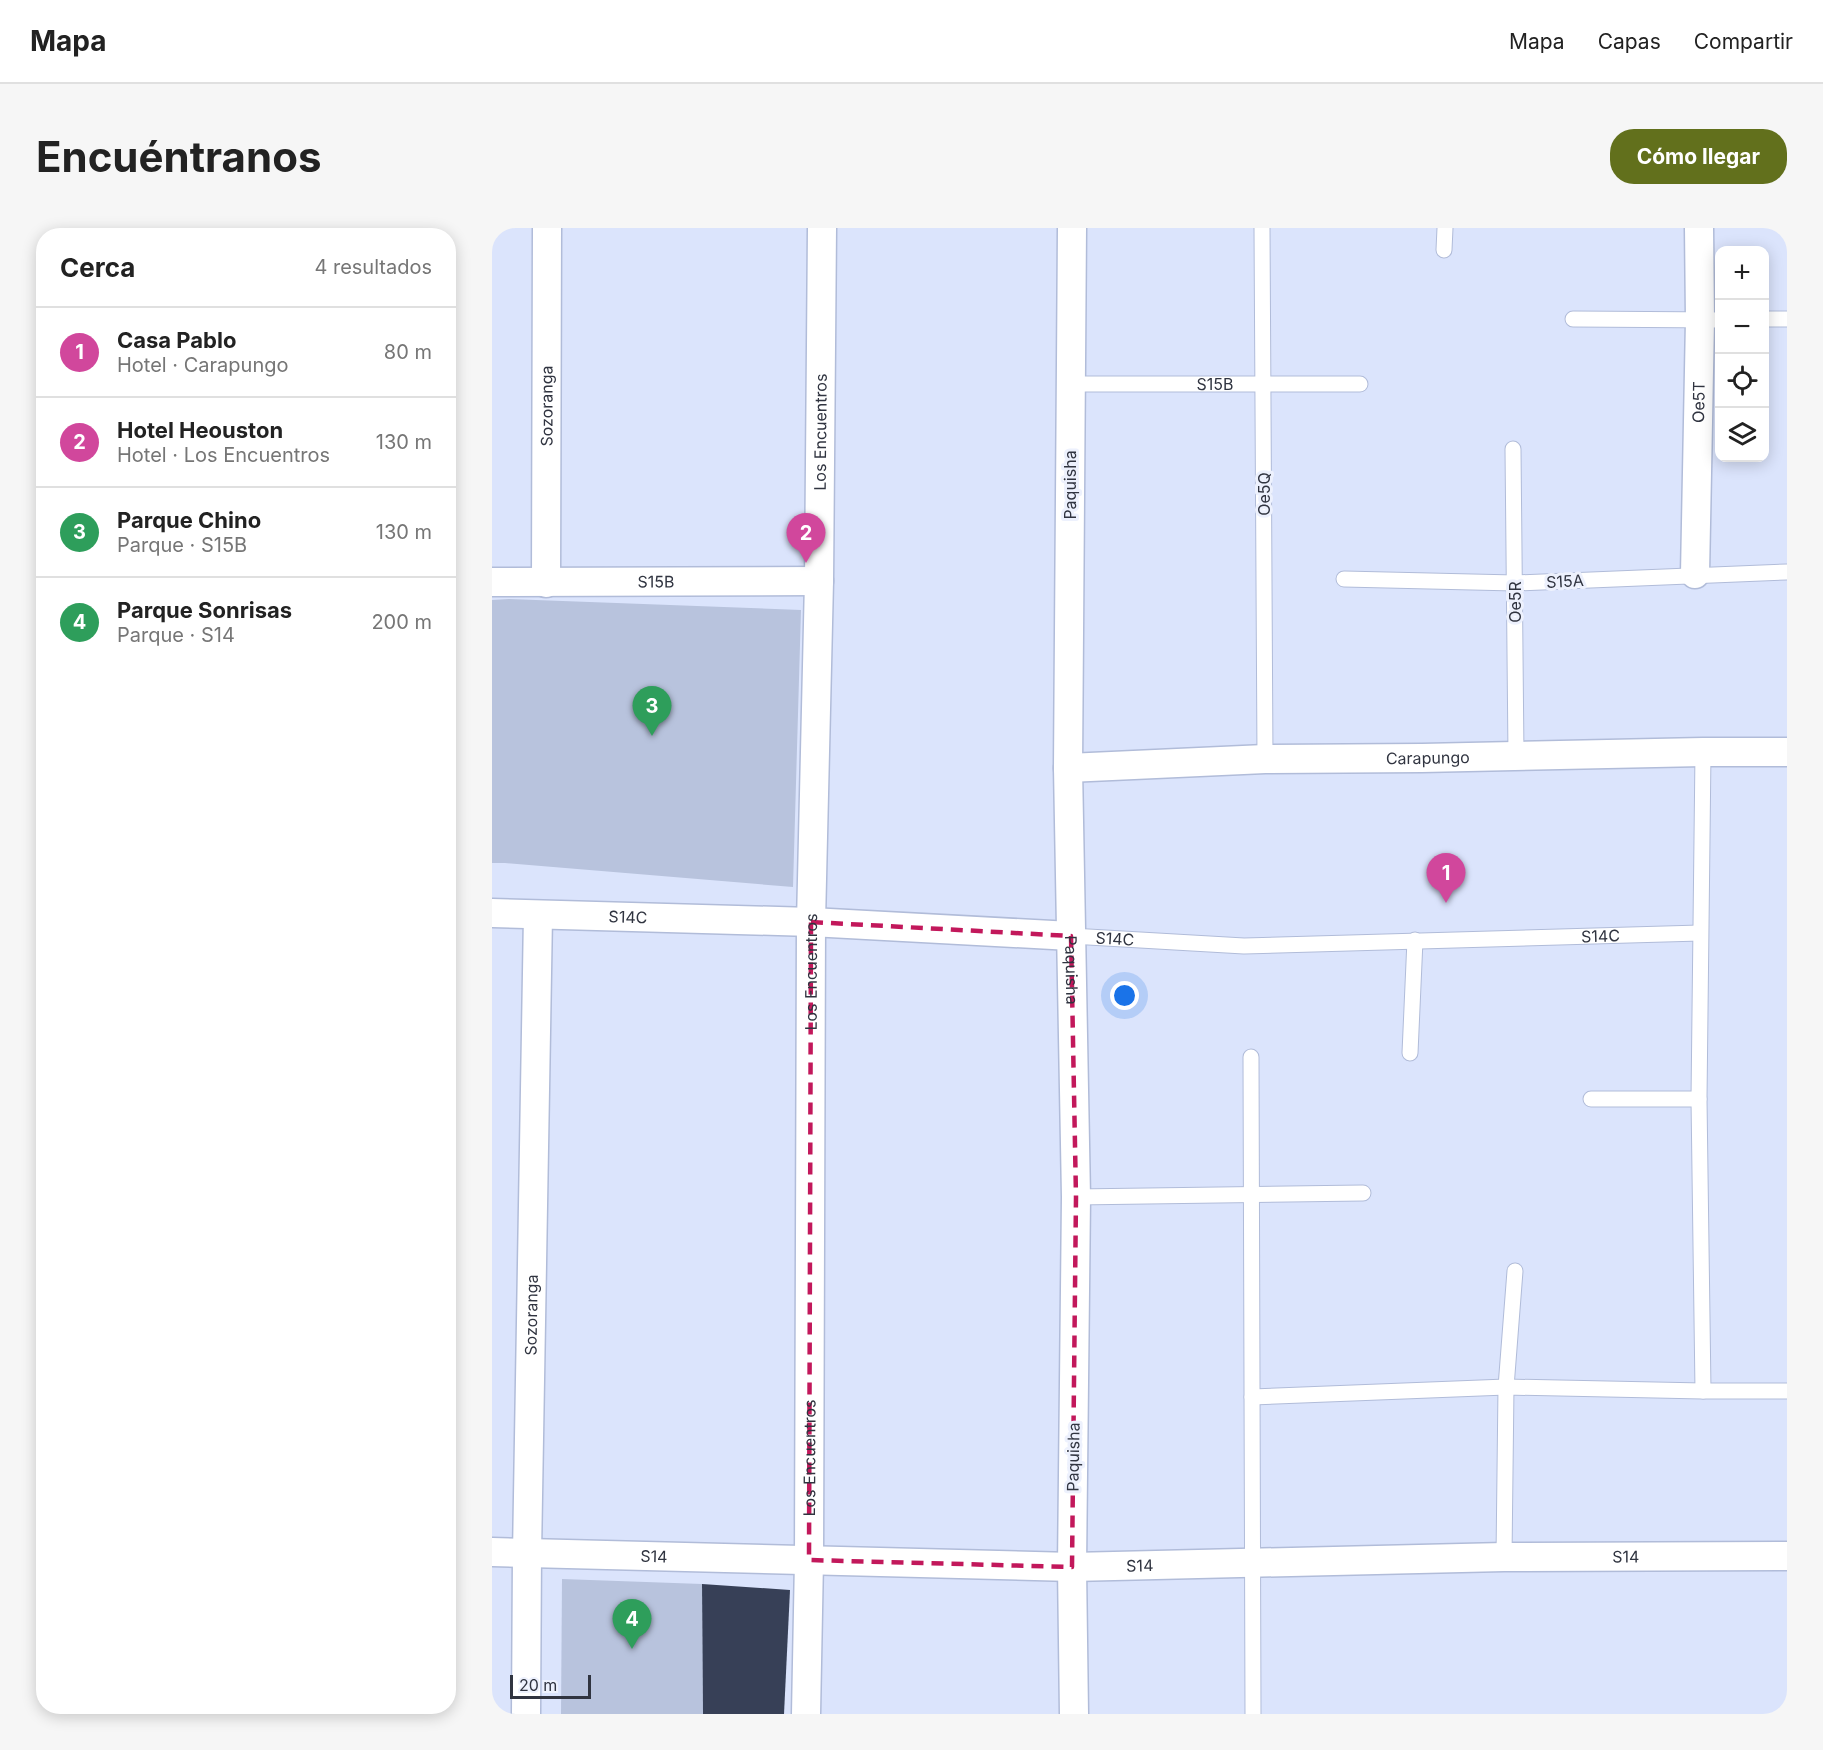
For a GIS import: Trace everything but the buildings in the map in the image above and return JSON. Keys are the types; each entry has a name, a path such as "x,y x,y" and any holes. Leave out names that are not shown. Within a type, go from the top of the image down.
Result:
{"street":[{"name":"Sozoranga","path":"546,583 547,228"},
{"name":"Los Encuentros","path":"806,1714 809,1560 811,922 819,581 822,228"},
{"name":"Paquisha","path":"1072,228 1068,768 1076,1197 1072,1567 1074,1714"},
{"name":"Oe5T","path":"1695,574 1709,320 1699,228"},
{"name":"S15B","path":"492,582 819,581"},
{"name":"Carapungo","path":"1068,768 1265,759 1787,752"},
{"name":"S14C","path":"492,913 811,922 1071,936"},
{"name":"Sozoranga","path":"526,1714 538,915"},
{"name":"S14","path":"492,1552 1072,1567 1504,1557 1787,1556"}],"lane":[{"name":"Oe5Q","path":"1262,228 1265,759"},
{"path":"1444,250 1445,228"},
{"path":"1573,319 1709,320"},
{"path":"1769,319 1787,319"},
{"name":"S15B","path":"1071,384 1360,384"},
{"name":"Oe5R","path":"1513,449 1516,755"},
{"name":"S15A","path":"1344,579 1515,583 1787,572"},
{"path":"1703,752 1699,1099 1703,1391"},
{"name":"S14C","path":"1071,936 1244,946 1700,933"},
{"path":"1410,1053 1415,940"},
{"path":"1251,1057 1253,1714"},
{"path":"1591,1099 1699,1099"},
{"path":"1076,1197 1363,1193"},
{"path":"1504,1557 1506,1387 1515,1271"},
{"path":"1252,1397 1506,1387 1787,1391"}],"highlighted area":[{"path":"811,922 1071,936 1076,1197 1072,1567 809,1560"}],"shaded area":[{"path":"492,600 801,610 793,887 492,863"},
{"path":"562,1579 702,1584 703,1714 561,1714"}],"place":[{"name":"Hotel Heouston","path":"806,563"},
{"name":"Parque Chino","path":"652,736"},
{"name":"Casa Pablo","path":"1446,903"},
{"name":"Parque Sonrisas","path":"632,1649"}]}
